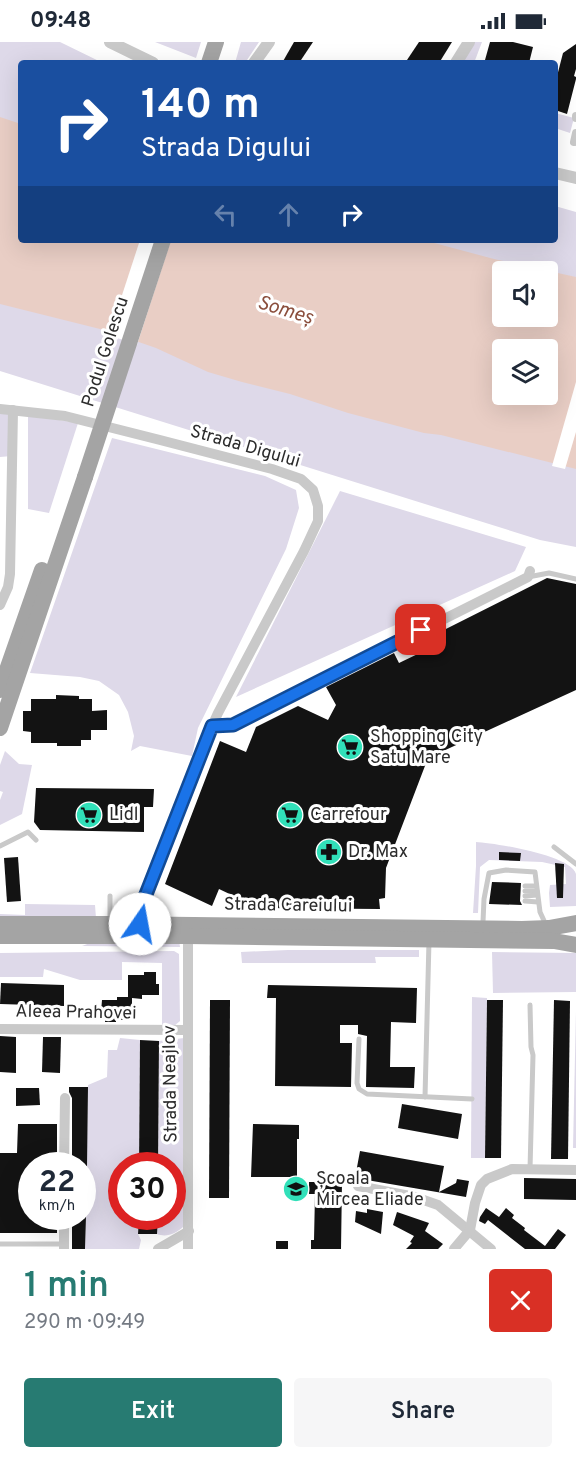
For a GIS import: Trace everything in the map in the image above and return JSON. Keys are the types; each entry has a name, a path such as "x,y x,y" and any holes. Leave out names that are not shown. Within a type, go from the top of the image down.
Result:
{"main road":[{"path":"210,60 216,42"},
{"path":"222,60 227,42"},
{"name":"Podul Golescu","path":"80,475 150,243"},
{"name":"Podul Golescu","path":"80,475 162,243"},
{"path":"0,690 80,475"},
{"path":"0,728 80,475"},
{"name":"Strada Careiului","path":"0,924 549,928 576,923"},
{"name":"Strada Careiului","path":"0,936 554,941 576,945"}],"street":[{"path":"110,42 147,60"},
{"path":"256,60 269,42"},
{"path":"458,60 469,42"},
{"path":"558,174 576,178"},
{"name":"Strada Digului","path":"0,409 74,418 272,469 302,479 313,490 318,506 318,520 304,551 212,726 141,907 140,924"},
{"path":"0,605 10,574 13,410"},
{"path":"212,726 233,725 529,574"},
{"name":"Strada Neajlov","path":"188,936 188,1249"},
{"name":"Aleea Prahovei","path":"0,1029 187,1030"},
{"path":"64,1152 65,1098"},
{"path":"454,1249 470,1230 481,1185 487,1179 512,1169 576,1170"},
{"path":"358,1186 415,1197 438,1205 491,1249"},
{"path":"64,1230 64,1246"},
{"path":"158,1249 189,1231"}],"lane":[{"path":"529,574 549,573 576,579"},
{"path":"0,846 28,832 36,840"},
{"path":"554,847 576,864"},
{"path":"479,928 483,922 484,899 489,873 506,870 535,872 540,912 549,928"},
{"path":"537,893 525,894 537,893"},
{"path":"110,896 110,924"},
{"path":"425,1097 429,940"},
{"path":"530,1005 533,1055 530,1169"},
{"path":"358,1039 357,1083 359,1089 367,1094 472,1099"},
{"path":"0,1244 64,1246"}],"shaded area":[{"path":"0,42 60,42 97,60 18,60 18,243 558,243 558,207 576,212 576,547 540,540 0,371"},
{"path":"155,42 201,42 196,58"},
{"path":"241,42 259,42 247,60 236,60"},
{"path":"473,42 482,42 475,60 463,60"},
{"path":"558,114 574,118 570,133 558,129"},
{"path":"0,412 13,414 12,456 0,457"},
{"path":"28,415 78,423 49,513 28,509"},
{"path":"112,438 265,476 296,490 299,508 286,549 198,728 192,756 140,746 131,751 134,736 128,712 119,695 99,681 30,673"},
{"path":"340,491 526,547 515,571 236,697"},
{"path":"5,751 19,764 32,765 22,814 0,825 0,800 3,792 0,791 0,765"},
{"path":"476,842 531,851 561,861 571,867 576,874 576,906 550,907 550,885 566,884 565,867 542,862 489,860 480,867 478,913 473,913"},
{"path":"25,904 95,905 96,918 0,920 0,914 25,915"},
{"path":"114,906 136,907 131,918 117,917 113,914"},
{"path":"179,940 180,947 82,946 90,943"},
{"path":"419,950 419,957 375,957 376,963 242,963 241,952"},
{"path":"174,951 179,954 180,1021 174,1026 162,1025 162,963 122,962 122,980 80,980 44,969 43,977 0,977 0,953"},
{"path":"492,952 576,953 576,992 493,993"},
{"path":"472,997 487,998 485,1158 471,1158"},
{"path":"576,1011 576,1148 573,1148"},
{"path":"120,1038 140,1040 139,1152 108,1152 108,1230 138,1230 141,1240 139,1249 85,1249 85,1230 96,1230 96,1152 87,1152 88,1085 107,1077 108,1050 117,1050"},
{"path":"184,1038 183,1152 158,1152 159,1041"},
{"path":"157,1230 178,1230 171,1234 157,1234"}],"water":[{"name":"Someș","path":"0,117 18,123 18,243 434,243 503,261 492,261 492,327 558,327 558,273 576,277 576,469 348,413 290,394 208,372 156,348 104,330 0,304"}],"pier":[{"path":"139,243 170,243 137,345 109,335"},
{"path":"576,382 576,432 565,469 552,466"}],"building":[{"path":"294,42 313,42 301,60 284,60"},
{"path":"419,42 452,42 441,60 407,60"},
{"path":"490,42 513,42 533,47 530,60 485,60"},
{"path":"576,44 574,76 576,79 567,114 558,111 558,72 563,53"},
{"name":"Shopping City Satu Mare","path":"547,578 576,584 576,690 428,758 386,868 385,898 379,899 380,909 259,908 219,889 212,906 165,884 220,741 246,752 256,727 298,706 328,720 336,705 326,687 394,653 399,663 426,650 424,640"},
{"path":"56,695 92,699 92,711 107,710 107,730 91,730 91,740 81,740 81,746 31,743 31,732 23,731 23,711 31,711 31,699 56,699"},
{"name":"Lidl","path":"36,788 154,789 153,807 144,807 144,832 40,830 34,822"},
{"path":"499,852 521,853 520,861 499,860"},
{"path":"18,857 21,901 7,902 4,858"},
{"path":"555,863 564,864 563,898 557,898"},
{"path":"492,882 521,883 520,901 522,905 489,904"},
{"path":"144,972 156,972 159,995 142,995 142,999 132,998 132,1020 105,1022 105,1012 101,1012 102,1000 128,997 128,975 144,975"},
{"path":"1,983 64,985 64,1006 0,1004"},
{"path":"268,985 417,988 416,1023 391,1022 390,1067 415,1067 414,1088 366,1087 367,1036 358,1034 358,1025 340,1025 340,1043 352,1043 351,1087 275,1086 276,998 267,998"},
{"path":"210,1000 230,1000 229,1198 209,1198"},
{"path":"487,1000 503,1000 501,1158 485,1158"},
{"path":"554,1000 570,1001 568,1159 551,1159"},
{"path":"0,1036 16,1037 16,1073 0,1072"},
{"path":"43,1037 61,1037 60,1073 42,1072"},
{"path":"140,1040 159,1041 158,1152 139,1152"},
{"path":"69,1087 88,1087 87,1152 72,1152 72,1098"},
{"path":"16,1088 39,1088 40,1105 16,1106"},
{"path":"402,1104 462,1114 458,1139 398,1128"},
{"path":"18,1124 57,1124 57,1152 18,1152 18,1230 57,1230 57,1233 0,1233 0,1153 17,1153"},
{"path":"253,1124 299,1125 297,1177 251,1177"},
{"path":"360,1151 444,1166 439,1192 456,1183 457,1179 469,1181 466,1197 355,1178"},
{"path":"524,1178 576,1179 576,1200 524,1199"},
{"path":"309,1182 342,1182 341,1249 311,1249 311,1240 314,1240 315,1194 309,1194"},
{"path":"486,1208 499,1217 506,1208 514,1215 512,1218 525,1228 524,1230 545,1246 558,1229 566,1235 555,1249 525,1249 488,1220 485,1224 479,1221"},
{"path":"367,1209 383,1212 381,1234 355,1222 356,1211 367,1213"},
{"path":"397,1212 429,1223 425,1231 443,1244 438,1249 406,1249 412,1243 410,1242 414,1236 393,1225"},
{"path":"72,1230 86,1230 85,1249 72,1249"},
{"path":"138,1230 157,1230 157,1234 138,1234"},
{"path":"276,1241 288,1241 288,1249 276,1249"}],"place":[{"name":"Shopping City Satu Mare","path":"350,747"},
{"name":"Lidl","path":"89,815"},
{"name":"Carrefour","path":"290,815"},
{"name":"Dr. Max","path":"329,852"},
{"name":"Școala Mircea Eliade","path":"296,1189"}],"route":[{"path":"140,924 141,907 212,726 233,725 421,630"}]}
